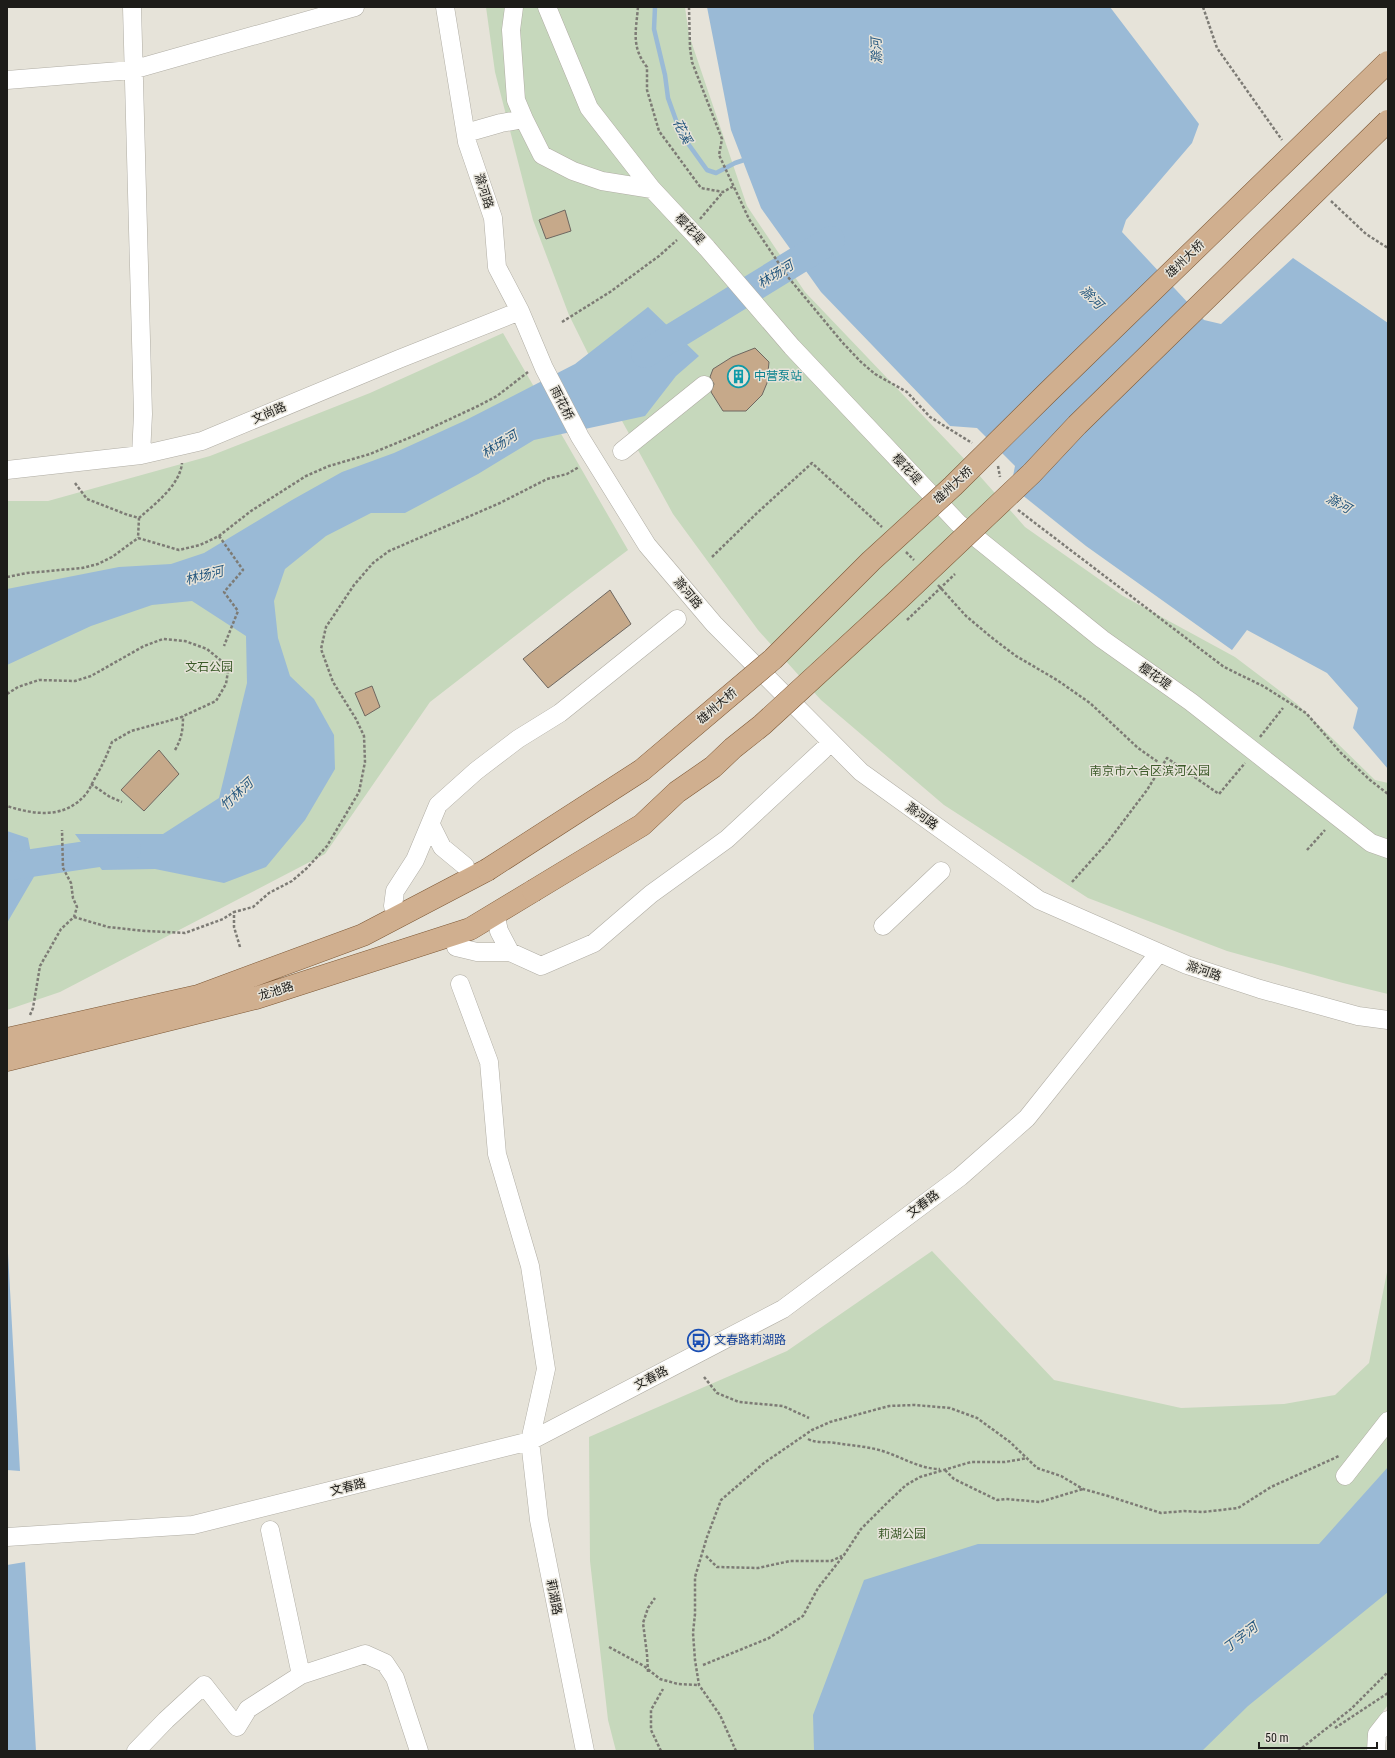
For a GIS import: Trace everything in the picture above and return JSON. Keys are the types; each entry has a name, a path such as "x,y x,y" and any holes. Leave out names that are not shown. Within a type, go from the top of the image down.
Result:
{"main road":[{"name":"雄州大桥","path":"487,870 642,770 773,659 871,562 953,486 1388,62"},
{"name":"龙池路","path":"7,1060 256,998 470,929 642,825 677,792 713,767 733,748 762,725 899,599 1032,473 1077,425 1388,121"},
{"name":"龙池路","path":"7,1039 198,996 364,935 487,870"}],"street":[{"path":"132,7 132,70 143,414 141,454"},
{"path":"7,80 132,70 355,7"},
{"name":"滁河路","path":"445,7 467,142 493,218 498,267 520,311 539,368"},
{"path":"514,7 511,30 516,100 542,155 573,171 602,181 652,188"},
{"name":"樱花堤","path":"547,7 590,108 652,188 707,248 792,347 958,523 1102,639 1191,702 1371,843 1388,849"},
{"path":"466,133 501,123 524,119"},
{"name":"文尚路","path":"7,470 141,454 202,441 399,359 520,311"},
{"name":"雨花桥","path":"539,368 580,437"},
{"path":"622,451 704,385"},
{"name":"滁河路","path":"580,437 631,522 647,545 714,624 860,772 1039,900 1158,954 1260,989 1358,1016 1388,1020"},
{"path":"392,906 395,891 414,860 431,825 438,805 476,771 518,739 560,713 677,619"},
{"path":"456,947 477,952 510,952 541,966 594,943 651,894 727,839 823,750"},
{"path":"431,825 442,847 465,866"},
{"path":"883,926 941,871"},
{"path":"496,918 510,952"},
{"name":"文春路","path":"7,1537 193,1525 530,1441 783,1309 960,1176 1027,1118 1158,954"},
{"name":"莉湖路","path":"460,984 489,1062 497,1154 530,1266 534,1290 546,1369 530,1441 539,1520 585,1751"},
{"path":"1345,1476 1388,1422"},
{"path":"270,1530 301,1675"},
{"path":"136,1751 166,1720 204,1685 237,1727 248,1710 301,1675 365,1654 385,1663 395,1678 419,1751"},
{"path":"1376,1751 1376,1734 1388,1720"}],"path":[{"path":"638,7 635,38 638,56 648,67 647,90 659,131 701,188 723,192"},
{"path":"689,7 690,48 692,62 722,139 720,155 749,219 788,277 842,342 875,374 907,392 930,417 977,446"},
{"path":"698,222 723,192 734,186"},
{"path":"562,322 610,292 659,256 679,238"},
{"path":"138,538 179,550 200,545 219,536 251,511 306,476 328,466 370,454 478,406 539,368"},
{"path":"7,576 82,568 98,564 112,558 138,538 139,518 170,488 181,472 183,457"},
{"path":"997,460 1002,484"},
{"path":"712,557 757,513 812,464 817,468"},
{"path":"74,917 108,927 185,933 222,919 234,912 252,907 269,893 292,882 327,846 359,792 365,762 364,736 356,719 333,682 321,649 326,627 354,585 373,563 389,551 500,503 547,479 567,474 580,466"},
{"path":"75,483 87,499 139,518"},
{"path":"1013,506 1224,667 1263,686 1306,713 1341,753 1370,780 1388,794"},
{"path":"219,536 243,570 224,592 238,611 224,646"},
{"path":"944,592 966,616 991,637 1016,656 1050,676 1090,703 1138,748 1158,762"},
{"path":"7,694 18,687 39,680 75,681 91,676 144,646 163,639 185,642 216,654 224,663 228,671 226,684 216,701 179,718 131,731 112,742 105,762 87,793 76,804 60,812 25,812 7,806"},
{"path":"1260,737 1283,708"},
{"path":"175,750 180,741 183,729 183,715"},
{"path":"1072,882 1107,843 1147,790 1167,758 1220,794 1249,757"},
{"path":"92,784 110,797 122,802"},
{"path":"26,1022 34,1008 40,966 61,929 74,917 77,907 73,898 71,883 63,868 62,830"},
{"path":"1307,850 1325,830"},
{"path":"234,912 234,927 240,947"},
{"path":"704,1377 717,1393 739,1402 783,1406 809,1418"},
{"path":"736,1751 720,1715 699,1685 695,1660 694,1633 696,1614 695,1577 707,1537 722,1500 764,1463 812,1430 830,1422 889,1406 915,1405 950,1408 976,1418 1010,1442 1037,1468 1061,1476 1083,1489 1161,1513 1184,1511 1203,1512 1238,1508 1271,1487 1337,1457 1363,1453"},
{"path":"808,1440 817,1443 833,1442 876,1449 926,1469 945,1470 954,1479 997,1500 1006,1499 1040,1502 1083,1489"},
{"path":"703,1665 769,1638 803,1616 818,1588 844,1555 861,1529 906,1485 920,1477 971,1462 1005,1462 1028,1458"},
{"path":"706,1556 718,1567 758,1568 790,1561 831,1561 844,1555"},
{"path":"648,1672 647,1649 643,1623 648,1608 655,1598"},
{"path":"609,1647 644,1666 660,1679 678,1684 699,1685"},
{"path":"1298,1751 1351,1709 1388,1672"},
{"path":"661,1751 651,1730 651,1710 663,1688"},
{"path":"1335,1728 1388,1693"}],"green space":[{"name":"南京市六合区滨河公园","path":"486,7 685,7 689,35 747,206 805,292 970,465 1025,527 1123,596 1235,657 1297,704 1375,780 1388,783 1388,994 1227,951 1088,898 944,805 821,700 758,630 673,514 616,410 569,315 533,220 495,72"},
{"name":"文石公园","path":"503,333 628,550 430,702 325,854 60,992 7,1010 7,501 48,501 210,456 370,393"},
{"name":"莉湖公园","path":"932,1251 1054,1380 1181,1408 1284,1404 1335,1395 1369,1363 1388,1267 1388,1705 1378,1718 1365,1751 616,1751 608,1720 590,1561 589,1437 787,1351"}],"water":[{"name":"滁河","path":"707,7 1110,7 1199,124 1192,143 1126,220 1122,232 1204,320 1221,324 1293,258 1388,323 1388,769 1353,728 1358,708 1327,673 1247,630 1232,650 1086,546 1011,486 1015,466 977,428 950,426 821,292 761,208 731,130"},
{"path":"648,307 699,356 676,376 645,416 534,440 478,474 405,513 371,513 326,536 285,569 274,601 278,638 290,676 314,699 334,735 335,769 305,820 266,867 224,883 155,869 102,870 75,834 163,834 219,798 247,683 246,636 192,601 152,605 91,626 7,665 7,589 119,567 171,564 204,553 342,472 394,453 464,421 575,364"},
{"path":"7,831 28,838 35,875 7,923"},
{"path":"7,1235 20,1471 7,1470"},
{"name":"丁字河","path":"1388,1467 1388,1592 1248,1706 1202,1751 814,1751 813,1715 864,1580 978,1544 1319,1544"},
{"path":"25,1562 36,1751 7,1751 7,1565"}],"building":[{"path":"565,210 571,231 546,239 539,220"},
{"name":"中营泵站","path":"755,348 769,362 767,383 762,395 746,411 723,411 711,392 714,384 710,377 713,369 732,357"},
{"path":"610,590 631,624 548,688 523,659"},
{"path":"372,686 380,707 365,716 355,693"},
{"path":"159,750 179,774 144,811 121,790"}],"waterway":[{"name":"花溪","path":"655,7 654,29 665,75 668,98 684,138 707,170 716,173 735,163 747,159"},
{"name":"林场河","path":"645,354 831,240"},
{"name":"竹林河","path":"7,864 11,866 127,849"}],"place":[{"name":"中营泵站","path":"739,376"},
{"name":"文春路莉湖路","path":"699,1340"}]}
